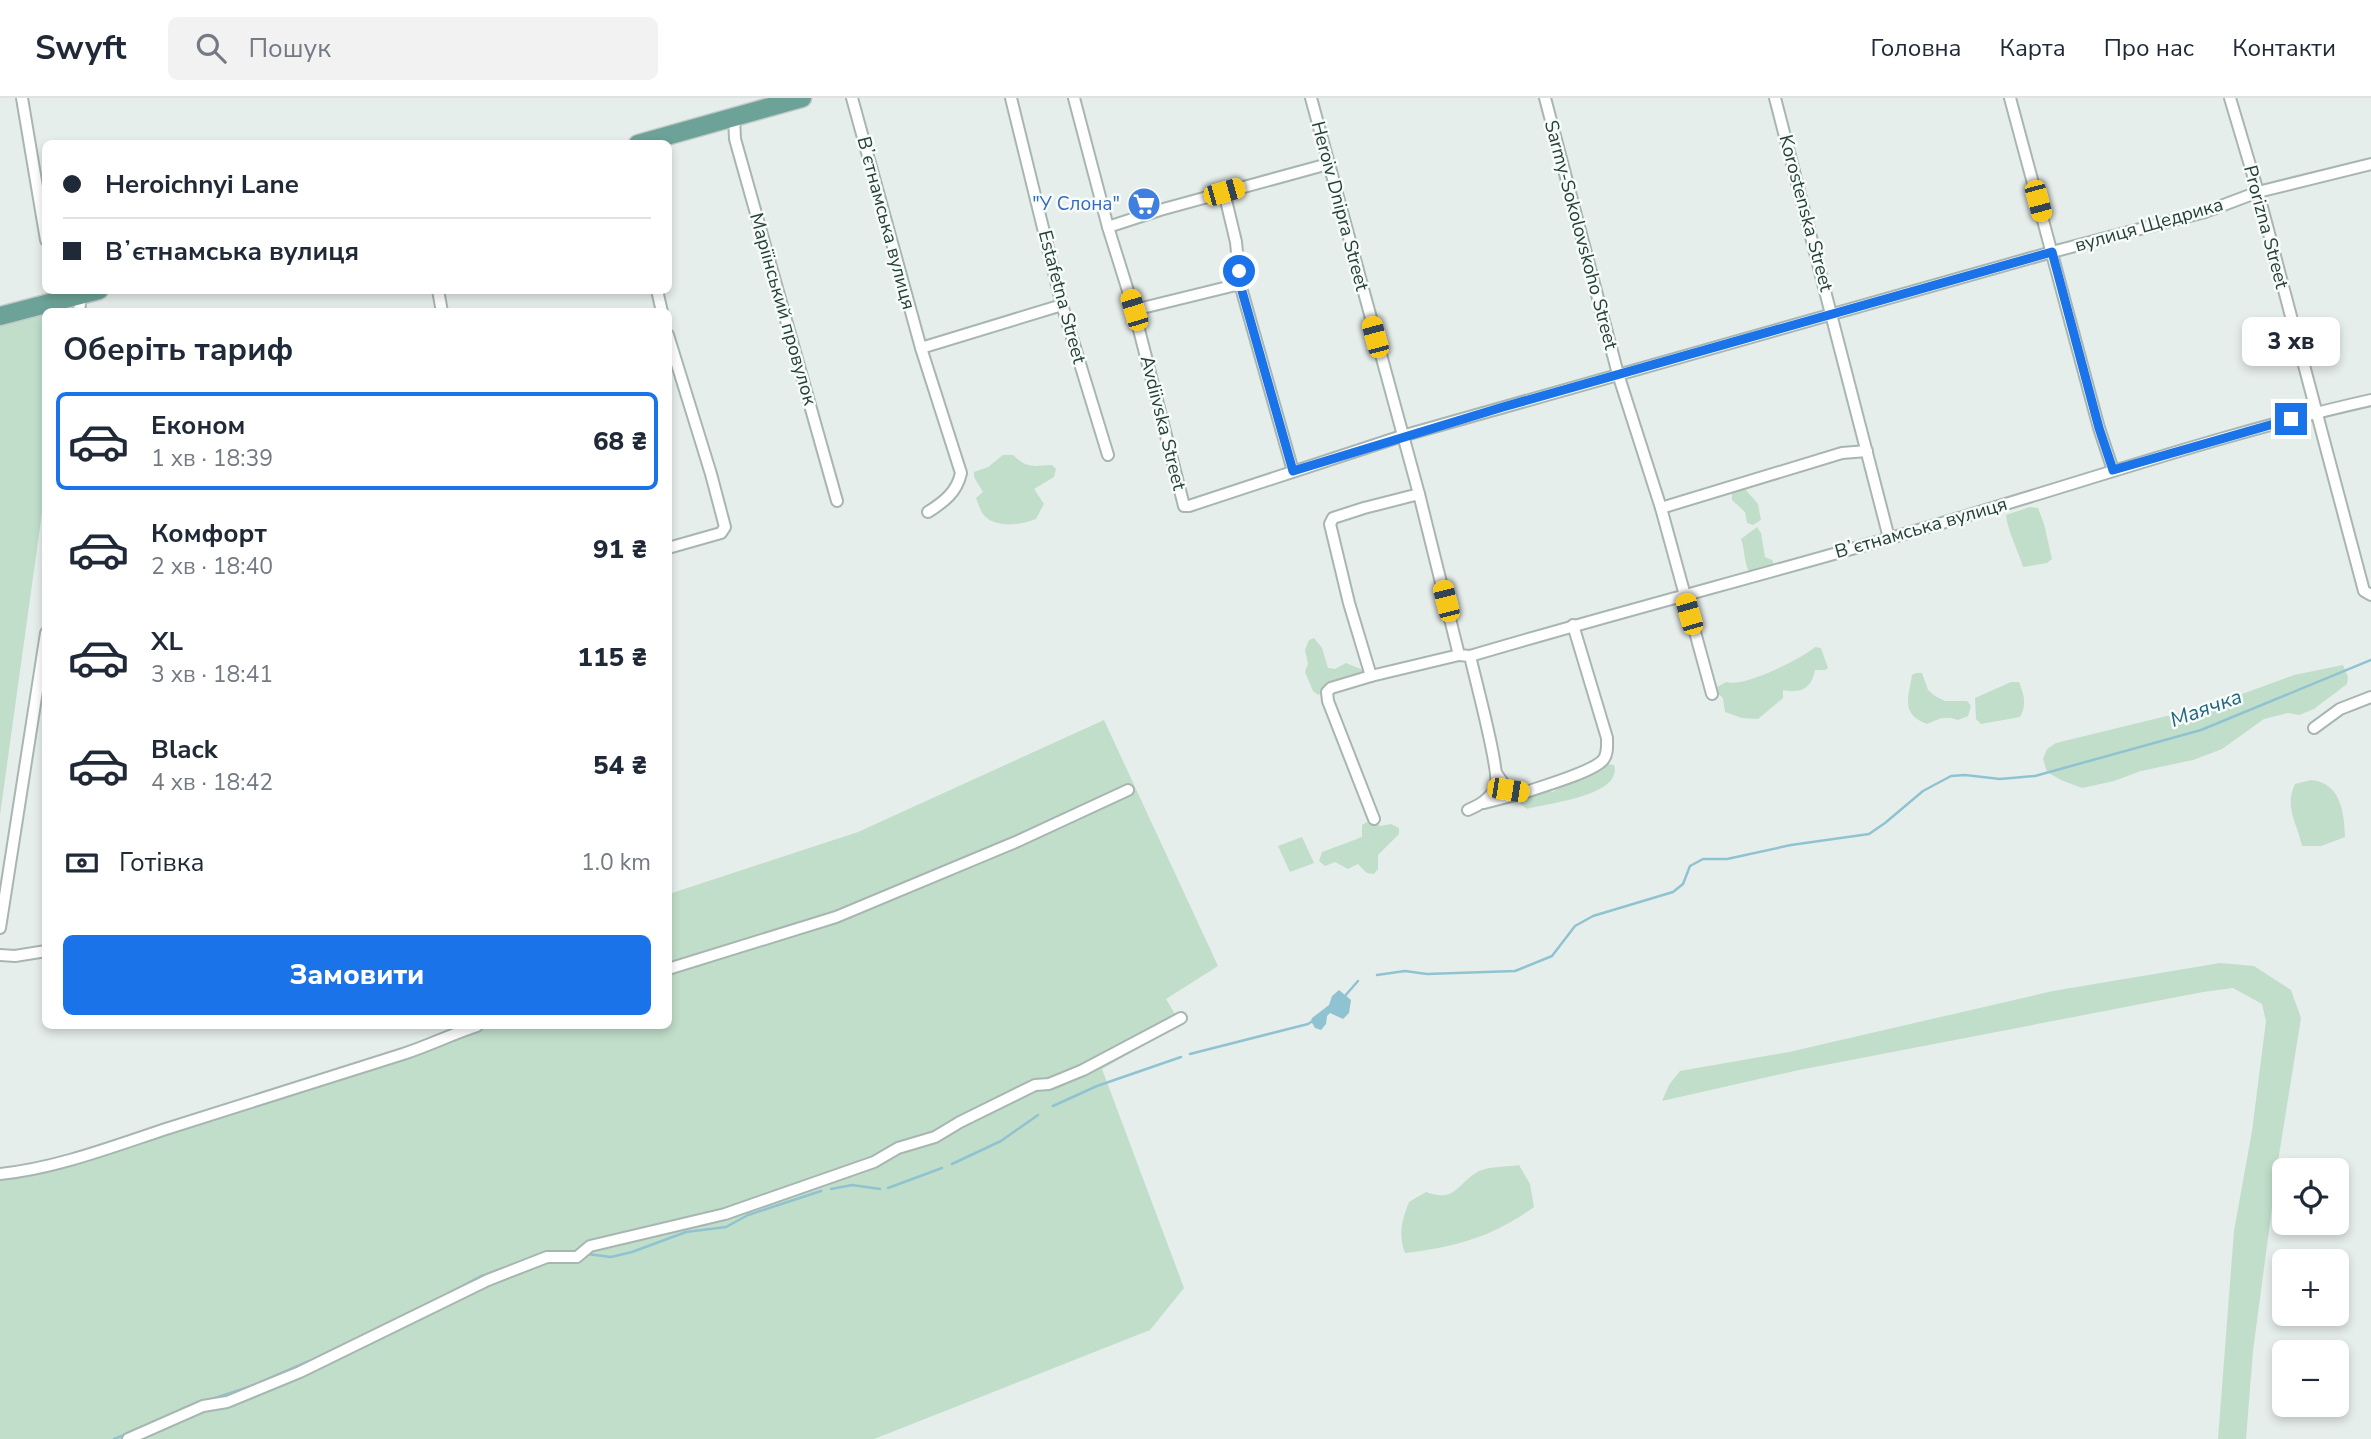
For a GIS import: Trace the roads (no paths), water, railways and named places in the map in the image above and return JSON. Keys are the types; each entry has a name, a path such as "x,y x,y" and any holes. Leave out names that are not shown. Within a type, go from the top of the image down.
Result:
{"main road":[{"path":"650,140 802,98"},
{"path":"0,316 70,299"}],"street":[{"path":"22,98 42,216"},
{"name":"Вʼєтнамська вулиця","path":"852,98 921,348 961,472 951,496 928,512"},
{"name":"Estafetna Street","path":"1012,98 1062,305 1108,455"},
{"name":"Avdiivska Street","path":"1074,98 1108,227 1134,310 1184,506 1293,471"},
{"name":"Heroiv Dnipra Street","path":"1311,98 1496,773"},
{"name":"Sarmy-Sokolovskoho Street","path":"1545,98 1618,374 1661,508 1712,694"},
{"name":"Korostenska Street","path":"1775,98 1889,538"},
{"path":"2010,98 2099,428 2113,470"},
{"name":"Prorizna Street","path":"2230,98 2258,192 2364,591 2371,595"},
{"name":"Маріїнський провулок","path":"734,117 735,139 837,501"},
{"path":"1108,227 1328,164"},
{"name":"вулиця Щедрика","path":"1402,436 2052,252 2205,212 2258,192 2371,164"},
{"path":"1224,192 1236,242 1240,284 1293,471 1402,436"},
{"path":"1134,310 1240,284"},
{"path":"921,348 1062,305"},
{"path":"672,348 725,527 721,533 672,547"},
{"name":"Вʼєтнамська вулиця","path":"1374,819 1328,702 1327,692 1331,688 1465,655 1684,595 2038,495 2113,470 2317,412 2371,400"},
{"path":"1661,508 1842,453 1867,451"},
{"path":"1371,676 1349,603 1330,524 1333,518 1419,494"},
{"path":"1468,810 1589,769 1605,758 1607,738 1573,625"},
{"path":"0,928 41,697"},
{"path":"2314,728 2340,709 2371,697"},
{"path":"1496,773 1508,790 1523,793"},
{"path":"1484,803 1496,787 1496,773"},
{"path":"672,969 836,917 1018,841 1128,790"},
{"path":"0,955 15,956 42,952"},
{"path":"128,1439 203,1406 227,1402 300,1372 488,1280 547,1257 577,1257 590,1246 725,1214 863,1166 898,1148 935,1137 982,1110 1035,1085 1049,1084 1083,1070 1181,1018"},
{"path":"0,1174 26,1171 91,1153 296,1089 469,1029"}],"water":[{"path":"1339,990 1351,1000 1349,1013 1343,1019 1330,1013 1321,1030 1315,1028 1312,1018 1329,1005 1332,996"}],"waterway":[{"name":"Маячка","path":"1377,975 1405,971 1427,974 1515,971 1552,956 1575,926 1593,916 1673,892 1683,884 1690,866 1703,859 1727,859 1791,845 1869,834 1923,791 1951,776 2000,779 2035,776 2201,730 2371,660"},
{"path":"1344,997 1358,981"},
{"path":"1190,1054 1308,1024 1314,1020"},
{"path":"1053,1106 1097,1086 1181,1057"},
{"path":"952,1164 1001,1141 1038,1115"},
{"path":"888,1188 942,1168"},
{"path":"831,1189 852,1185 880,1189"},
{"path":"587,1254 611,1257 686,1232 726,1227 748,1215 821,1191"},
{"path":"549,1253 577,1252"},
{"path":"487,1274 536,1256"},
{"path":"438,1299 483,1275"},
{"path":"318,1357 419,1308"},
{"path":"268,1379 309,1361"},
{"path":"184,1408 258,1384"},
{"path":"114,1439 127,1434"}],"place":[{"name":"\"У Слона\"","path":"1144,204"}]}
